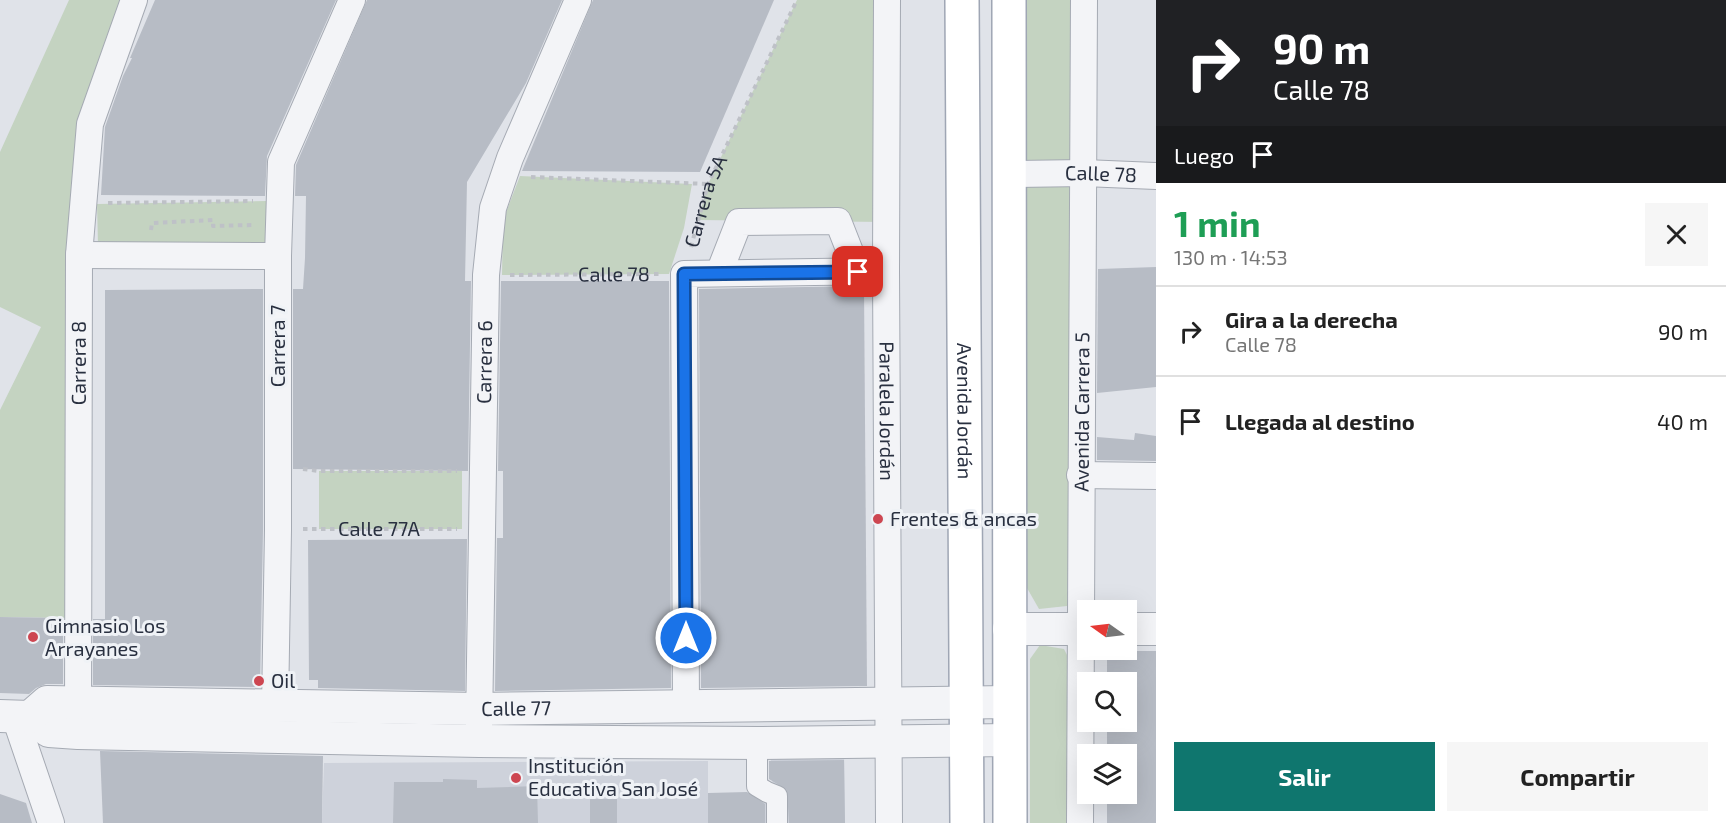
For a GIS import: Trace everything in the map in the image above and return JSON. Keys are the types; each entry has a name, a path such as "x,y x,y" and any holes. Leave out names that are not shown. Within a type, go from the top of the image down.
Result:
{"main road":[{"name":"Avenida Jordán","path":"962,0 967,823"},
{"path":"1009,0 1010,823"}],"street":[{"name":"Carrera 8","path":"78,718 79,255 90,123 134,0"},
{"name":"Carrera 7","path":"275,706 278,530 278,256 281,162 352,0"},
{"name":"Carrera 6","path":"478,741 486,275 493,208 505,173 578,0"},
{"name":"Paralela Jordán","path":"887,0 889,823"},
{"name":"Avenida Carrera 5","path":"1083,600 1080,475 1084,0"},
{"name":"Calle 78","path":"1009,174 1084,173 1156,176"},
{"path":"719,273 739,222 838,221 858,272"},
{"path":"79,255 278,256"},
{"path":"684,274 886,271"},
{"name":"Carrera 5A","path":"684,274 686,707"},
{"path":"1080,475 1156,476"},
{"path":"1137,629 1156,628"},
{"path":"1009,629 1077,629"},
{"name":"Avenida Carrera 5","path":"1080,823 1083,660"},
{"name":"Calle 77","path":"15,717 47,702 78,718 478,741 757,744 1010,740"},
{"name":"Calle 77","path":"78,718 275,706 479,710 1009,702"},
{"path":"15,717 51,823"},
{"path":"757,744 757,786 777,796 777,823"}],"path":[{"name":"Carrera 5A","path":"684,274 708,184 797,0"},
{"path":"505,173 520,176 708,184"},
{"path":"98,204 255,201"},
{"path":"152,223 213,220 213,226 256,224"},
{"name":"Calle 78","path":"486,275 684,274"},
{"path":"278,471 483,469"},
{"name":"Calle 77A","path":"278,530 482,528"}],"shaded area":[{"name":"Institución Educativa San José","path":"770,747 844,748 845,823 322,823 324,763 708,761 708,793 773,793"}],"green space":[{"path":"69,0 123,0 78,119 69,330 66,618 0,617 0,410 41,327 0,307 0,152"},
{"path":"797,0 887,0 886,222 698,220 708,184"},
{"path":"1023,0 1073,0 1074,594 1067,606 1039,609 1027,588"},
{"path":"520,176 692,184 684,228 669,274 502,275 503,220"},
{"path":"266,201 267,243 98,246 97,204"},
{"path":"319,471 462,471 462,529 319,529"},
{"path":"1040,645 1064,649 1073,667 1071,823 1030,823 1030,659"}],"building":[{"path":"155,0 336,0 267,156 265,196 101,195 105,127 123,76 132,58 130,58"},
{"path":"367,0 562,0 526,83 467,182 465,281 471,281 468,471 293,469 293,289 303,289 306,196 295,196 296,165"},
{"path":"593,0 774,0 700,172 522,171"},
{"path":"1156,267 1156,387 1097,393 1098,269"},
{"path":"501,281 669,281 671,688 495,691 497,538 503,538 503,471 498,471"},
{"path":"864,286 867,686 701,688 699,289"},
{"path":"263,289 263,530 260,687 93,685 93,619 105,619 105,290"},
{"path":"1135,433 1156,436 1156,461 1097,460 1097,437 1134,440"},
{"path":"467,539 465,691 318,688 318,680 309,680 308,540"},
{"path":"0,617 63,618 63,684 46,684 29,694 0,693"},
{"path":"1137,651 1156,651 1156,823 1107,823 1107,804 1137,804 1137,744 1107,744 1107,732 1137,732 1137,672 1107,672 1107,660 1137,660"},
{"path":"100,751 323,756 322,823 103,823"},
{"path":"844,760 845,823 789,823 787,790 769,779 769,761"},
{"path":"443,779 477,780 477,788 537,786 538,823 393,823 394,782 443,782"},
{"path":"747,792 765,804 765,823 708,823 708,793"},
{"path":"0,794 26,803 32,823 0,823"},
{"path":"590,799 617,799 617,823 590,823"}],"place":[{"name":"Frentes & ancas","path":"878,519"},
{"name":"Gimnasio Los Arrayanes","path":"33,637"},
{"name":"Oil","path":"259,681"},
{"name":"Institución Educativa San José","path":"516,778"}],"route":[{"path":"686,638 684,274 858,272"}]}
